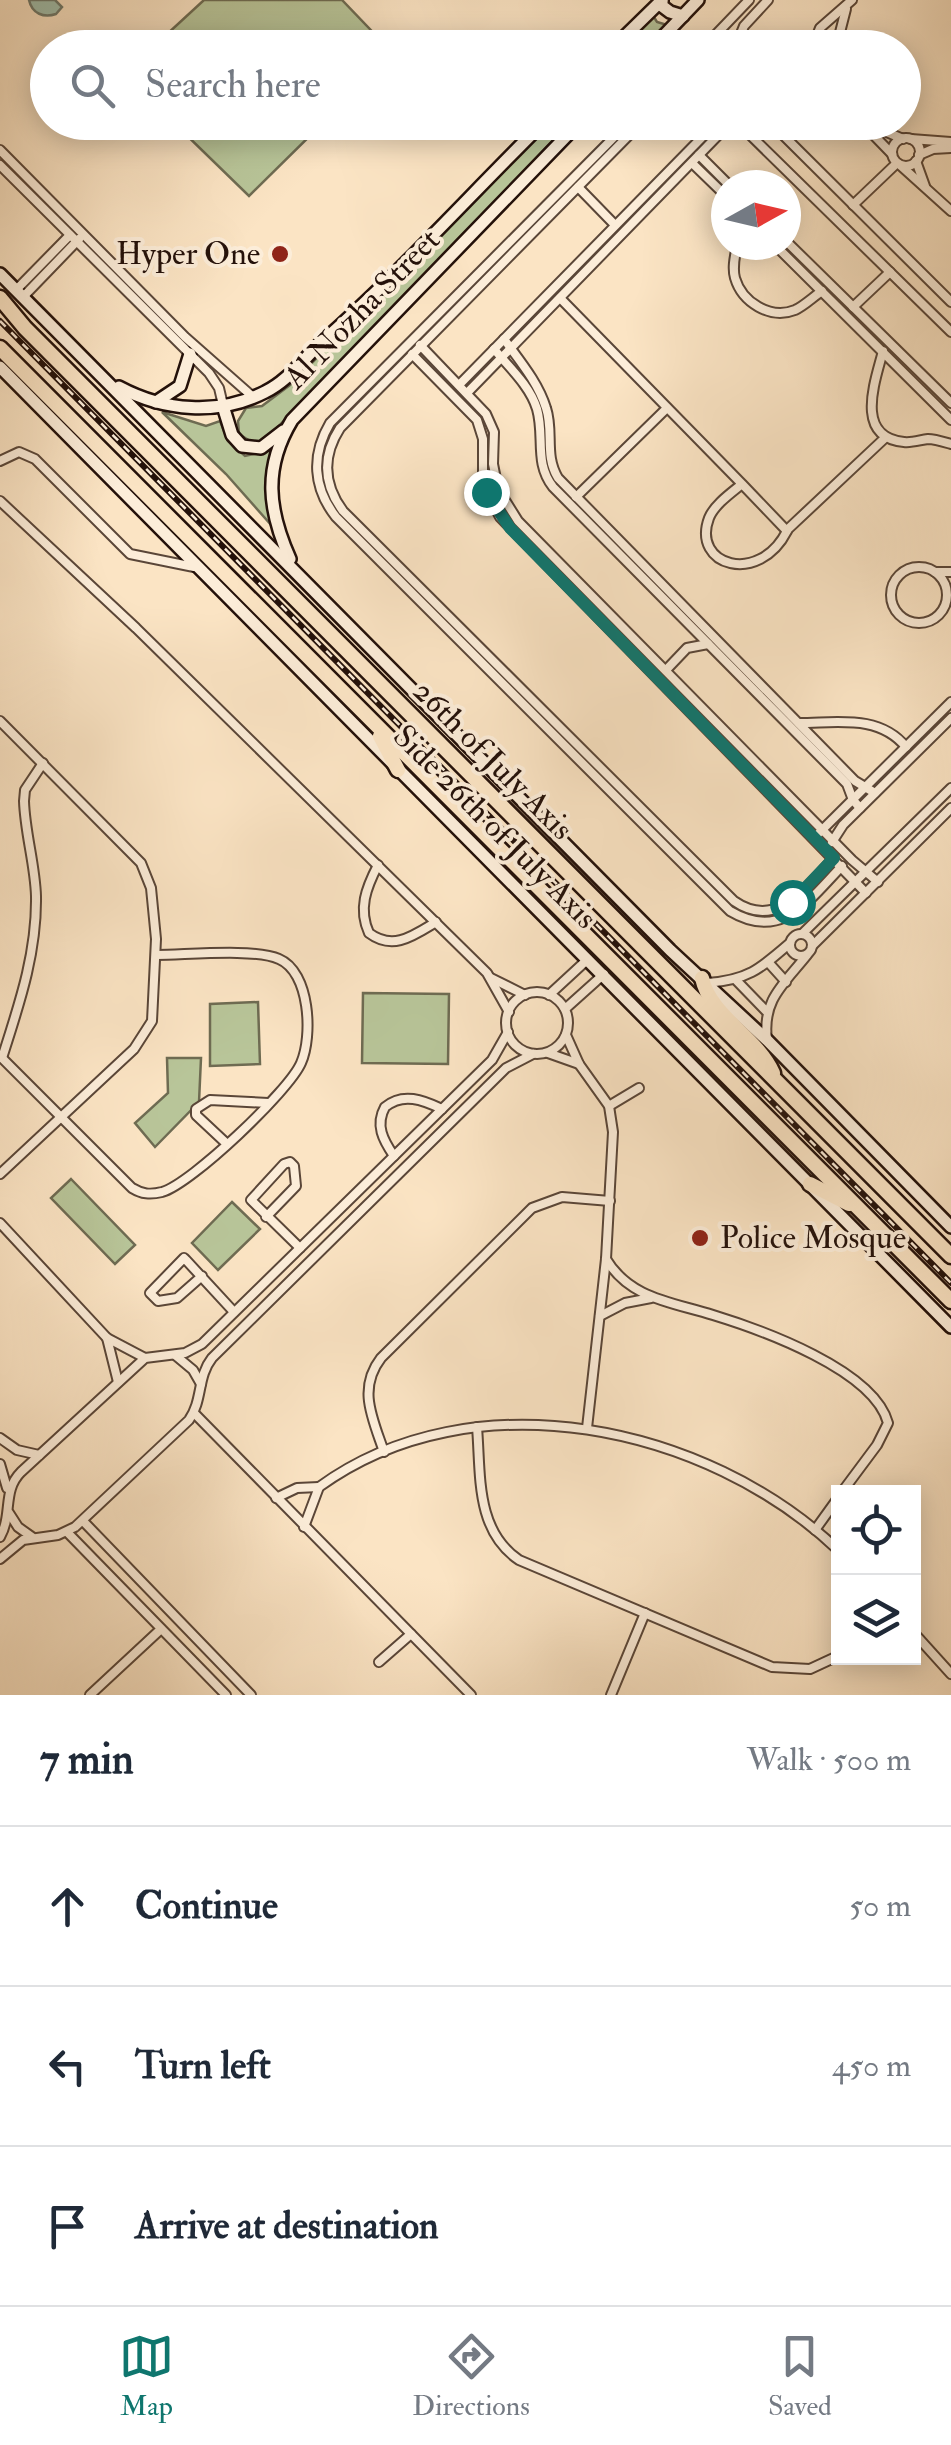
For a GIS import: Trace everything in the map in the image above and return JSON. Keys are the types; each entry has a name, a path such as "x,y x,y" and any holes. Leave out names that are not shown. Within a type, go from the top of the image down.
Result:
{"highway":[{"name":"26th of July Axis","path":"0,298 25,328 951,1256"},
{"name":"26th of July Axis","path":"0,348 951,1300"},
{"path":"372,722 398,770"},
{"path":"705,980 708,994 765,1058 776,1083"},
{"path":"810,1184 861,1210"}],"main road":[{"path":"662,0 662,6 683,16"},
{"path":"631,30 662,0"},
{"path":"669,30 698,0"},
{"name":"Al Nozha Street","path":"107,380 156,402 189,408 223,406 254,397 285,378 526,140"},
{"name":"Al Nozha Street","path":"295,569 277,528 271,494 274,458 292,420 563,140"},
{"name":"Side 26th of July Axis","path":"0,274 670,950 767,1040 951,1227"},
{"path":"156,402 180,386 190,354"},
{"name":"Side 26th of July Axis","path":"0,368 951,1326"},
{"path":"223,406 236,442 251,448 267,446 292,420"}],"street":[{"path":"720,30 749,0"},
{"path":"742,30 768,0"},
{"path":"819,30 850,1"},
{"path":"841,30 850,1"},
{"path":"724,26 731,30"},
{"path":"612,140 418,342 413,354 334,437 326,470 333,505 734,901 762,912 783,908 834,858"},
{"path":"624,140 338,415 324,433 316,466 319,488 730,911 759,922 789,917 842,866"},
{"path":"459,385 699,140"},
{"path":"467,394 716,140"},
{"path":"753,140 951,332"},
{"path":"788,140 951,302"},
{"path":"878,140 951,212"},
{"path":"896,160 894,144 904,140"},
{"path":"908,140 918,146 917,158 925,186"},
{"path":"914,140 951,145"},
{"path":"853,205 896,160 917,158 932,148 951,145"},
{"path":"0,150 213,378 223,406"},
{"path":"696,159 711,171"},
{"path":"696,159 711,178"},
{"path":"0,166 76,234"},
{"path":"578,187 615,225"},
{"path":"20,293 76,234"},
{"path":"801,256 951,403"},
{"path":"735,260 738,286 762,309 796,310 822,291"},
{"path":"791,260 951,420"},
{"path":"853,306 890,272"},
{"path":"560,298 742,484 786,530 786,536 762,560 735,565 718,556 708,541 708,522 711,513 742,484"},
{"path":"143,302 254,397"},
{"path":"504,338 538,388 547,410 548,448 554,471 798,723 856,781 875,793"},
{"path":"418,342 491,422 495,477 510,512 878,882"},
{"path":"405,347 477,420 483,440 483,477 500,517 866,893"},
{"path":"494,348 534,402 546,478 847,784 856,804"},
{"path":"883,351 870,410 874,421 886,437 901,442 929,439 951,444"},
{"path":"576,497 667,408"},
{"path":"786,530 886,437"},
{"path":"0,461 19,452 35,458 130,554 144,560 175,561 198,568"},
{"path":"0,501 136,628 492,978 525,995 549,994 588,959"},
{"path":"935,572 944,582 947,594 940,613 930,621 918,623 900,616 890,598 895,580 904,570 917,566 951,572"},
{"path":"687,622 687,648"},
{"path":"666,670 687,648 708,644"},
{"path":"826,849 867,786 951,702"},
{"path":"0,721 141,863 151,888 157,955 155,1004 145,1036 0,1174"},
{"path":"798,723 868,722 893,734 906,747"},
{"path":"815,837 875,793 950,722"},
{"path":"43,763 25,790 24,802 34,875 34,936 25,983 1,1057 123,1181 147,1194 163,1192 182,1182 227,1144 300,1066 304,1051 304,990 285,961 272,956 157,955"},
{"path":"705,980 736,980 768,962 868,872 951,788"},
{"path":"767,1040 766,1012 809,950 951,808"},
{"path":"378,866 363,908 369,933 383,942 394,942 436,922"},
{"path":"802,934 811,939 809,950"},
{"path":"790,943 793,953 809,950"},
{"path":"768,962 786,982"},
{"path":"565,1009 604,974"},
{"path":"8,1494 14,1478 38,1454 145,1358 185,1353 202,1344 492,1060 508,1032 509,1012 492,978"},
{"path":"736,980 766,1012"},
{"path":"549,994 565,1009 566,1035 579,1064 610,1106 614,1152 586,1428"},
{"path":"509,1012 525,995"},
{"path":"508,1032 513,1042 532,1054"},
{"path":"548,1052 566,1035"},
{"path":"0,1559 32,1536 66,1532 83,1521 194,1414 212,1358 506,1068 532,1054 548,1052 579,1064"},
{"path":"610,1106 639,1088"},
{"path":"394,1156 380,1126 384,1107 399,1098 408,1098 442,1109"},
{"path":"227,1144 196,1114 196,1109 213,1100 268,1103"},
{"path":"266,1217 296,1186 290,1162 252,1196 252,1202 266,1217 300,1248"},
{"path":"384,1452 367,1396 370,1376 381,1358 532,1208 562,1198 610,1201"},
{"path":"0,1222 108,1338 145,1358"},
{"path":"202,1276 177,1298 158,1301 150,1293 182,1258 202,1276 234,1312"},
{"path":"606,1258 625,1283 652,1298 735,1322 805,1352 852,1379 879,1402 888,1423 847,1485"},
{"path":"600,1316 625,1304 652,1298"},
{"path":"108,1338 118,1382"},
{"path":"174,1354 193,1370 201,1384"},
{"path":"194,1414 471,1695"},
{"path":"477,1428 484,1506 498,1542 519,1560 784,1670 810,1669 831,1659"},
{"path":"276,1498 297,1488 319,1487 384,1452 428,1437 477,1428 586,1428 664,1448 704,1465 771,1500 831,1544"},
{"path":"0,1438 17,1450 38,1454"},
{"path":"0,1464 9,1513 0,1539 8,1544 8,1552"},
{"path":"304,1526 319,1487"},
{"path":"815,1530 831,1508"},
{"path":"9,1513 18,1527 32,1536"},
{"path":"83,1521 251,1695"},
{"path":"66,1532 226,1695"},
{"path":"610,1695 646,1613"},
{"path":"90,1695 161,1629"},
{"path":"379,1662 411,1634"},
{"path":"921,1641 951,1674"}],"shaded area":[{"path":"29,0 55,0 62,7 56,14 43,15 33,9"},
{"path":"204,0 342,0 371,30 171,30"},
{"path":"652,14 657,22 667,25 662,30 635,30"},
{"path":"191,140 306,140 249,196"},
{"path":"532,140 553,140 272,433 260,443 239,434 238,421 246,408 262,406 290,385"},
{"path":"162,412 206,426 220,421 228,441 245,456 272,450 272,526 226,474"},
{"path":"363,993 449,994 448,1064 362,1063"},
{"path":"258,1002 260,1064 210,1066 210,1004"},
{"path":"167,1058 201,1058 199,1102 155,1147 135,1123 168,1093"},
{"path":"71,1179 135,1245 115,1264 51,1198"},
{"path":"232,1202 260,1229 218,1270 192,1243"}],"railway":[{"path":"0,321 951,1283"}],"place":[{"name":"Hyper One","path":"280,254"},
{"name":"Police Mosque","path":"700,1238"}],"route":[{"path":"486,492 510,528 834,858 792,902"}]}
